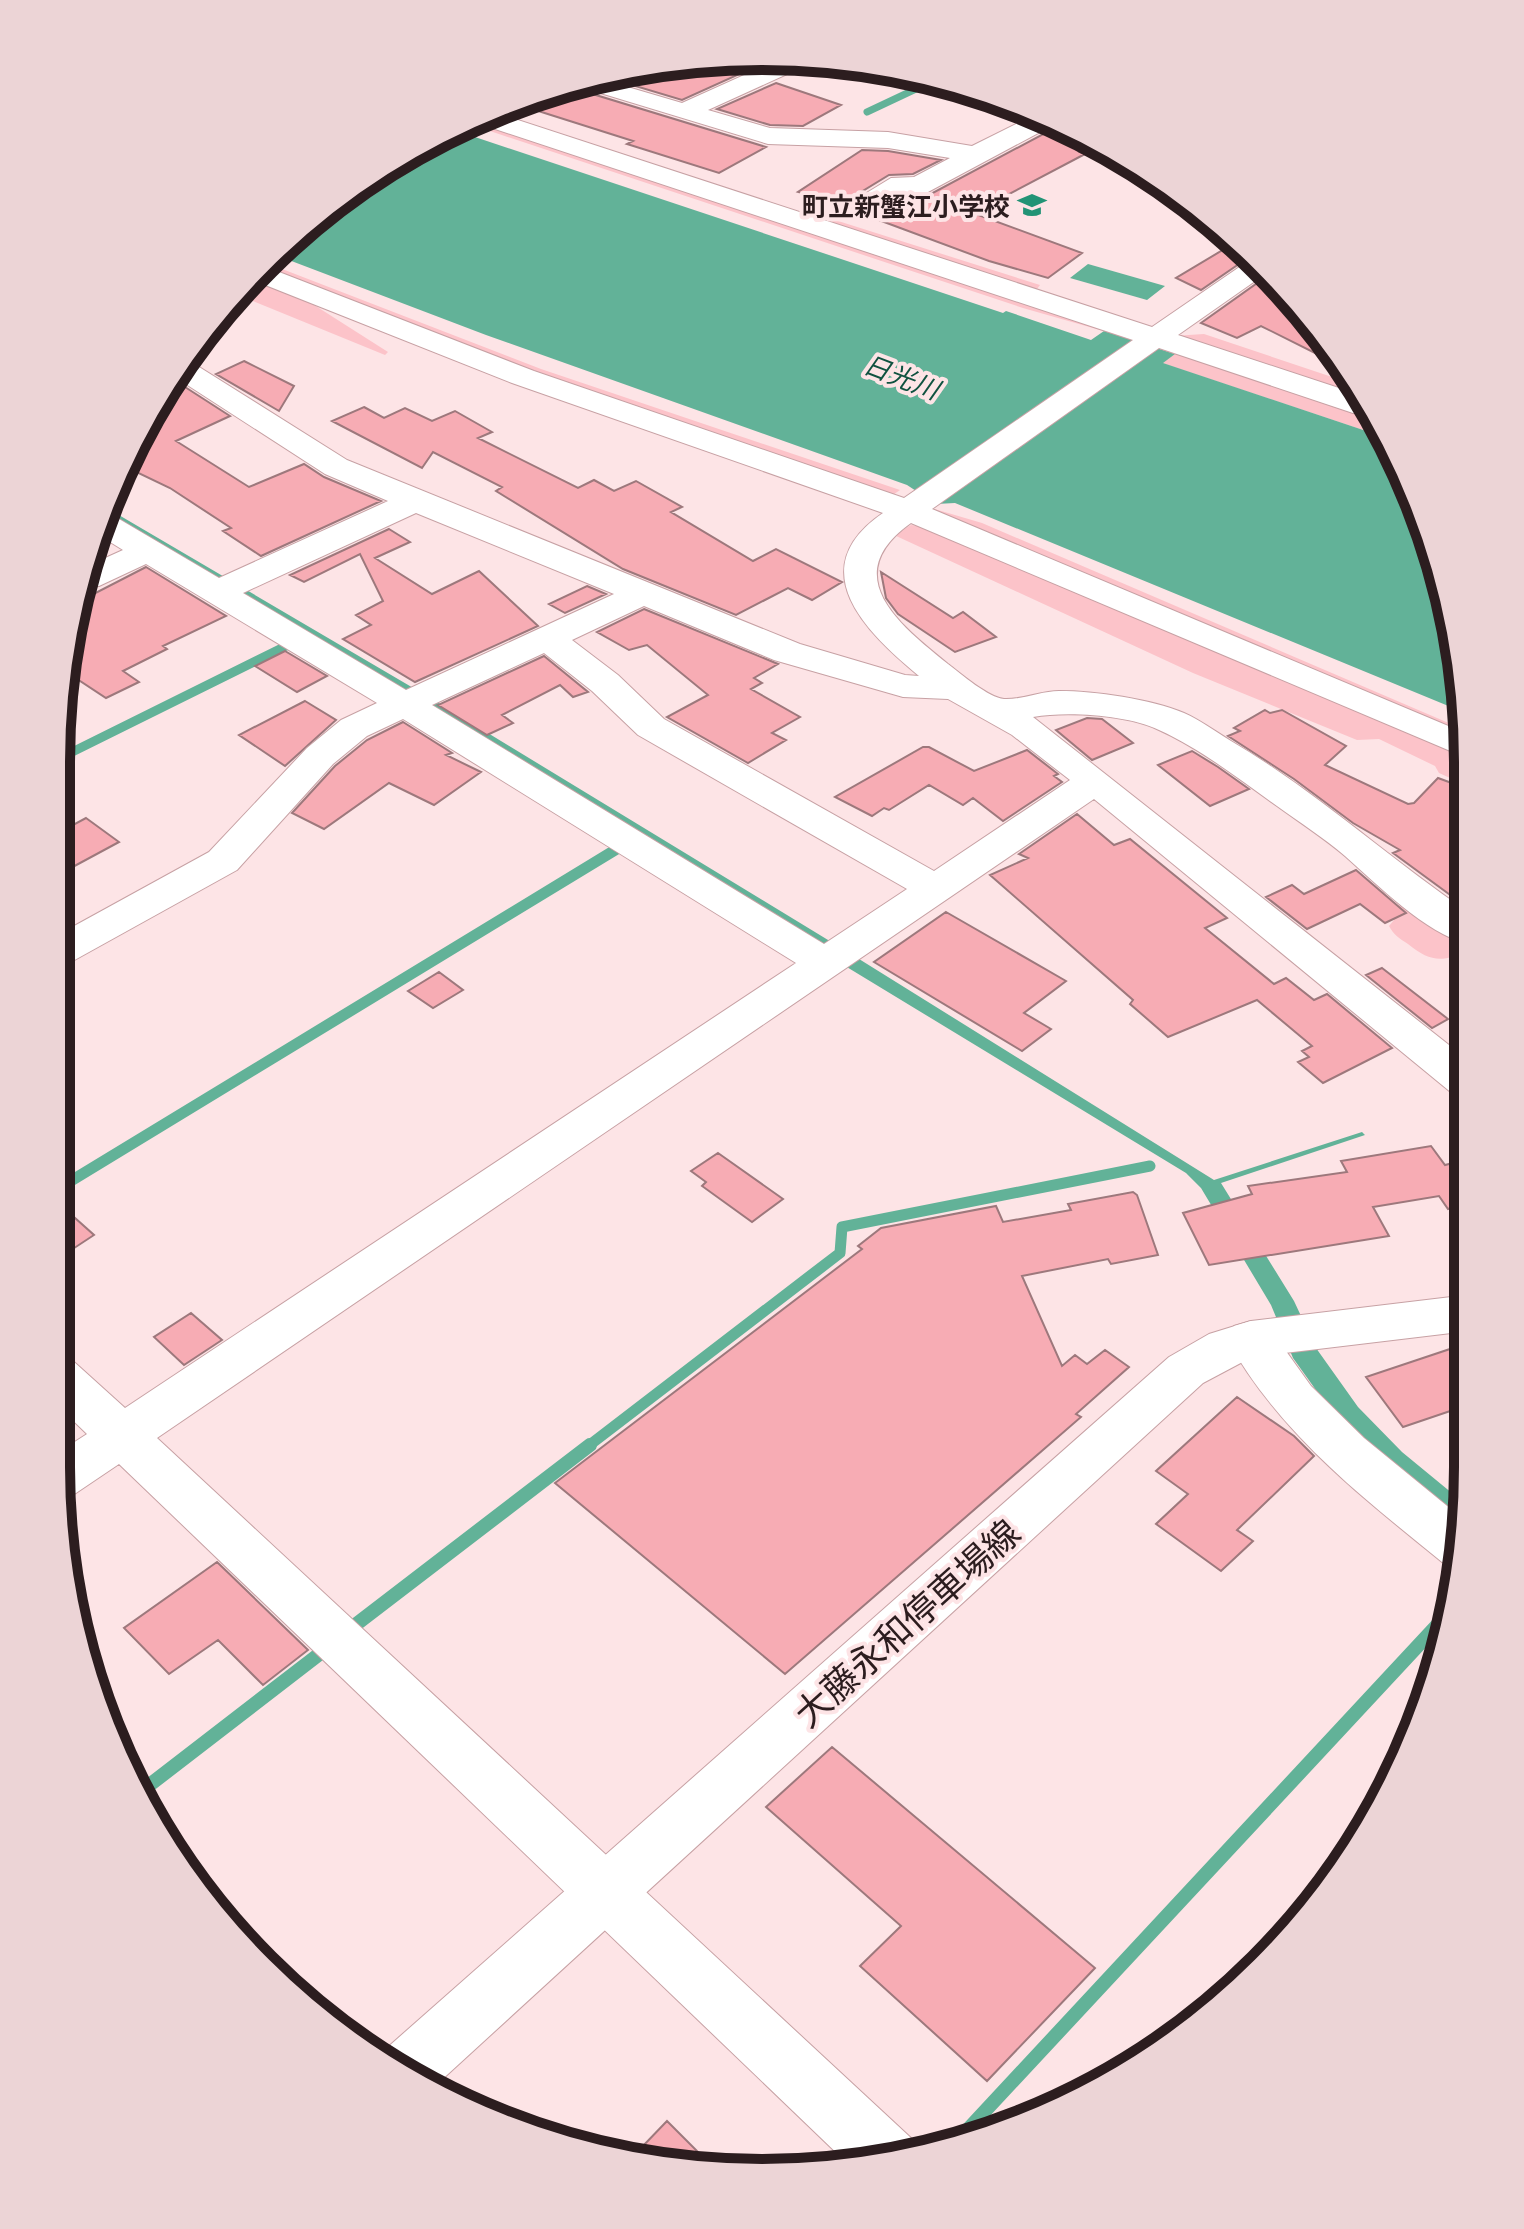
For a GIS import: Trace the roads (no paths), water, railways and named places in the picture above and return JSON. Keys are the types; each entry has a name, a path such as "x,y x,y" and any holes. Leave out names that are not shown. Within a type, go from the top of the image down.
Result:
{"street":[{"path":"685,111 775,70"},
{"path":"606,88 768,136 888,140 976,154"},
{"path":"499,122 1352,402"},
{"path":"865,206 900,184 918,186 1032,125"},
{"path":"1249,272 878,531 867,546 861,585 877,620 956,688 1025,727 1454,1072"},
{"path":"269,277 523,377 911,508 1454,741"},
{"path":"190,374 336,467 415,501 787,652 903,686 956,688"},
{"path":"226,588 415,501"},
{"path":"111,529 147,551 226,588 415,699 833,956"},
{"path":"97,575 147,551"},
{"path":"70,945 223,861 320,756 354,728 645,593"},
{"path":"548,639 605,683 651,727 934,888"},
{"path":"997,711 1058,702 1130,710 1171,721 1240,762 1355,844 1404,887 1454,921"},
{"path":"70,1471 1095,781"},
{"name":"大藤永和停車場線","path":"414,2065 1186,1370 1226,1347 1279,1336 1454,1315"},
{"path":"1279,1336 1265,1364 1294,1401 1352,1458 1450,1539"},
{"path":"70,1387 877,2149"}],"water":[{"name":"日光川","path":"469,135 1003,313 1006,311 1091,340 1104,331 1175,354 1163,363 1370,432 1401,497 1430,583 1441,627 1452,707 955,503 936,504 907,485 486,335 287,259 341,213 378,187"},
{"path":"1088,264 1165,286 1147,300 1070,278"},
{"path":"117,514 432,699 1214,1180 1362,1132 1365,1135 1221,1183 1294,1301 1316,1348 1358,1407 1402,1452 1453,1494 1452,1519 1336,1418 1293,1358 1271,1305 1201,1188 1186,1173 114,522"}],"waterway":[{"path":"867,112 918,88"},
{"path":"70,753 286,646"},
{"path":"70,1181 620,847"},
{"path":"587,1447 840,1253 842,1227 1150,1166"},
{"path":"350,1629 590,1445"},
{"path":"971,2126 1435,1628"},
{"path":"148,1786 322,1652"}],"place":[{"name":"町立新蟹江小学校","path":"1032,205"}]}
